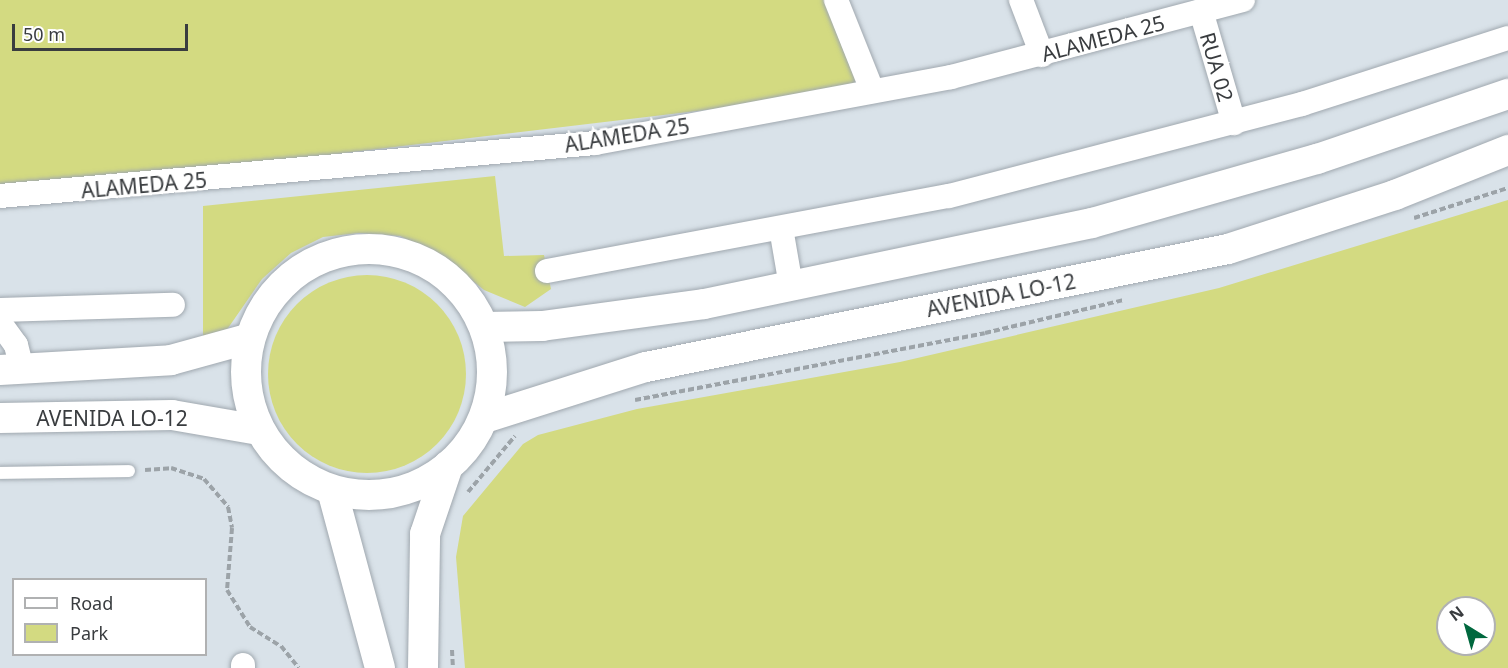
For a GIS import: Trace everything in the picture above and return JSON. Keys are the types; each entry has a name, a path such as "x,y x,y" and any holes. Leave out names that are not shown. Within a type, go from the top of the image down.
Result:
{"street":[{"path":"836,0 872,90"},
{"path":"1021,0 1042,56"},
{"name":"ALAMEDA 25","path":"0,196 595,143 1042,56 1243,0"},
{"name":"RUA 02","path":"1201,11 1234,123"},
{"path":"548,271 949,196 1234,123 1508,38"},
{"path":"483,327 542,326 791,286 1092,223 1317,159 1508,94"},
{"name":"AVENIDA LO-12","path":"488,417 646,367 1228,249 1395,195 1508,150"},
{"path":"781,228 791,286"},
{"path":"386,249 425,261 458,285 483,327 492,357 488,417 448,466 412,487 373,495 332,490 296,472 259,430 250,406 247,339 276,291 307,265 345,250 386,249"},
{"path":"0,310 173,305"},
{"path":"0,323 16,345 11,370 171,360 247,339"},
{"name":"AVENIDA LO-12","path":"0,418 172,415 259,430"},
{"path":"423,668 425,534 448,466"},
{"path":"332,490 380,668"}],"lane":[{"path":"0,474 129,471"}],"path":[{"path":"1407,220 1508,189"},
{"path":"625,402 986,333 1135,297"},
{"path":"464,496 520,428"},
{"path":"129,471 171,468 204,478 228,507 232,528 227,590 236,608 299,668"},
{"path":"451,636 453,668"}],"green space":[{"path":"0,0 836,0 872,90 0,194"},
{"path":"495,176 504,256 544,255 551,289 525,307 484,290 443,257 400,236 359,233 323,237 291,253 262,279 226,331 203,337 203,206"},
{"path":"1508,200 1508,668 465,668 456,557 463,516 523,444 538,435 637,409 900,362 1219,288"},
{"path":"357,275 377,275 414,286 444,311 459,336 466,364 462,403 455,421 430,451 414,462 396,469 377,473 357,473 320,462 290,437 279,421 272,403 268,384 268,364 279,327 304,297 320,286 338,279"}]}
